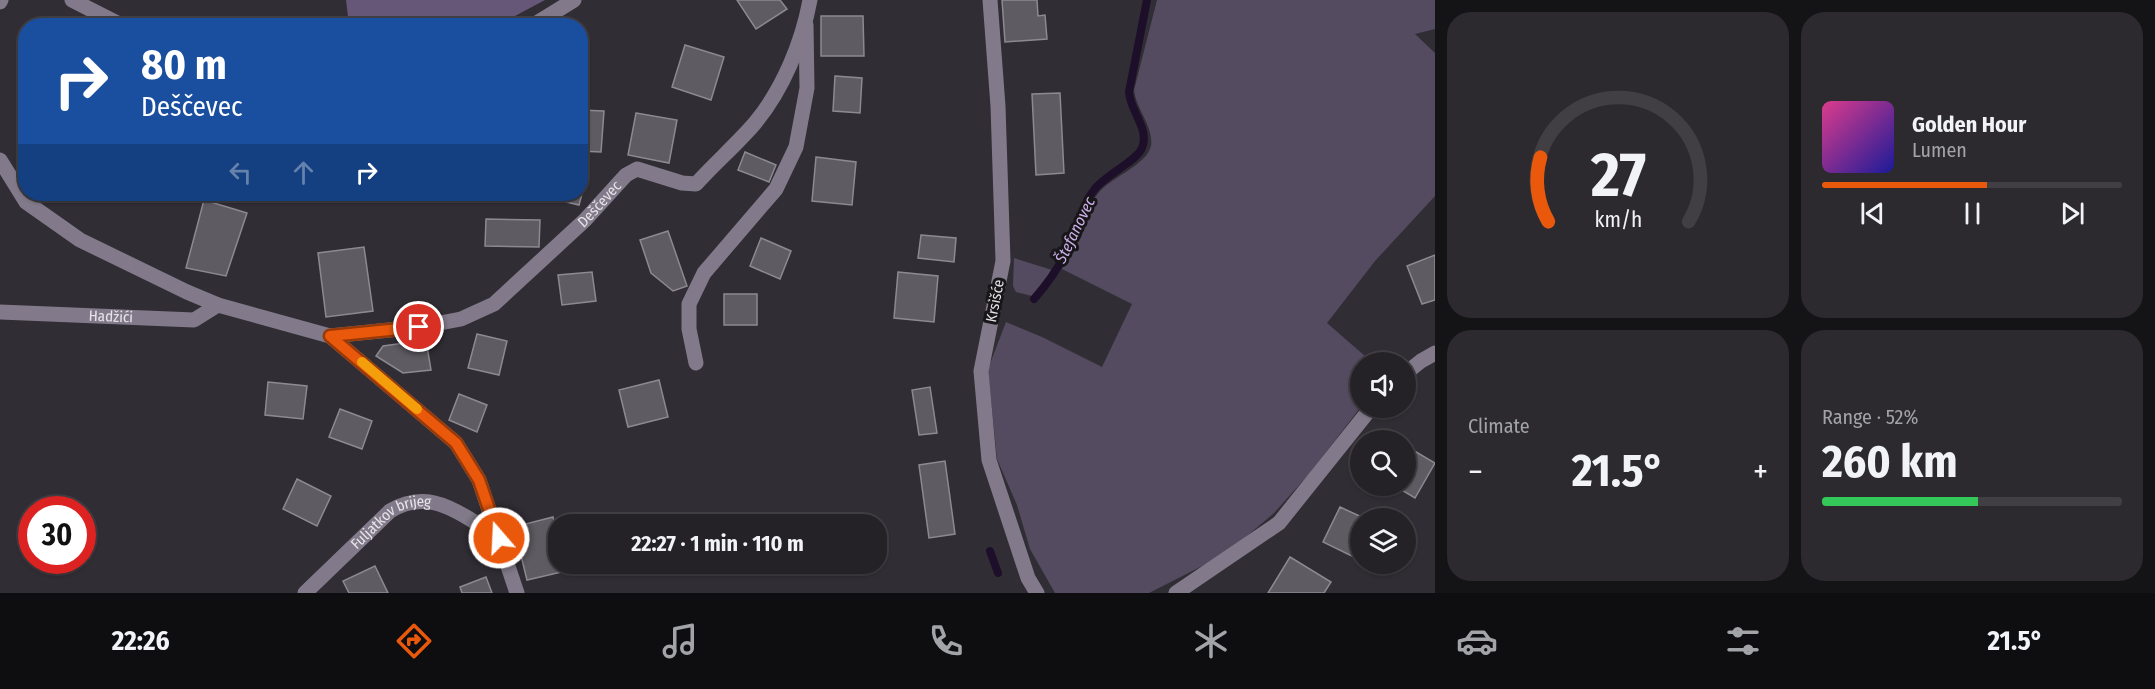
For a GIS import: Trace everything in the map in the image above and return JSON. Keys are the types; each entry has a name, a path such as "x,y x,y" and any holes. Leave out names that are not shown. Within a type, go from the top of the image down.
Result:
{"street":[{"path":"72,0 107,18"},
{"path":"544,18 574,0"},
{"name":"Deščevec","path":"330,336 419,327 461,319 494,304 585,220 626,175 637,170 682,183 696,184 755,122 781,82 806,21 810,0"},
{"name":"Krsišće","path":"990,0 998,106 1003,261 981,371 989,460 1029,578 1037,593"},
{"name":"Deščevec","path":"696,363 689,329 689,304 704,273 776,189 796,147 807,88 806,21"},
{"path":"0,160 18,189"},
{"path":"25,201 80,240 187,292 218,305 330,336 456,443 479,480 517,593"},
{"name":"Hadžići","path":"0,312 194,320 218,305"},
{"path":"1416,364 1435,353"},
{"path":"1176,593 1279,523 1363,418"},
{"name":"Fuljatkov brijeg","path":"305,593 390,511 405,502 433,502 462,514 476,523 493,519"}],"shaded area":[{"path":"346,0 545,0 511,18 348,18"},
{"path":"1157,0 1435,0 1435,29 1415,34 1435,53 1435,196 1375,261 1327,323 1360,352 1350,352 1350,418 1352,418 1309,474 1274,513 1241,541 1212,561 1149,593 1055,593 1030,549 1017,505 997,459 988,369 1006,322 1102,367 1132,304 1062,269 1083,218 1094,199 1106,186 1143,159 1151,146 1150,132 1134,90"},
{"path":"1014,258 1052,270 1032,296 1016,292 1013,286"}],"building":[{"path":"737,0 780,0 787,9 756,29"},
{"path":"1002,0 1037,0 1038,16 1045,15 1047,39 1005,42"},
{"path":"821,16 863,16 864,56 821,56"},
{"path":"685,45 724,57 711,100 672,87"},
{"path":"835,76 862,78 860,113 833,111"},
{"path":"1060,93 1064,173 1036,175 1032,94"},
{"path":"588,110 604,111 601,152 588,151"},
{"path":"636,113 677,120 669,163 628,155"},
{"path":"745,152 776,165 769,182 738,170"},
{"path":"816,157 856,162 852,205 812,201"},
{"path":"204,201 247,213 226,276 186,268"},
{"path":"562,201 580,201 579,205"},
{"path":"486,219 540,220 539,247 485,246"},
{"path":"668,231 687,286 673,291 651,273 640,240"},
{"path":"921,235 956,238 954,262 918,258"},
{"path":"761,238 791,251 780,279 750,266"},
{"path":"364,247 373,311 326,317 318,253"},
{"path":"1435,255 1435,300 1422,304 1407,266"},
{"path":"592,272 596,301 562,305 558,275"},
{"path":"898,272 938,276 934,322 894,318"},
{"path":"724,294 757,294 757,325 724,325"},
{"path":"477,334 507,341 499,375 468,368"},
{"path":"426,340 431,370 403,373 376,356 383,346"},
{"path":"659,380 668,417 628,427 619,390"},
{"path":"268,382 307,386 303,419 265,415"},
{"path":"930,387 937,433 919,435 912,390"},
{"path":"459,394 487,405 477,432 449,420"},
{"path":"340,409 372,421 362,449 329,437"},
{"path":"1416,452 1435,463 1415,498 1412,496 1416,496"},
{"path":"945,461 955,534 929,538 919,465"},
{"path":"297,479 331,496 317,526 283,509"},
{"path":"1340,507 1350,512 1350,555 1323,542"},
{"path":"548,518 548,574 553,574 527,580 514,527"},
{"path":"1290,557 1331,582 1324,593 1268,593"},
{"path":"375,566 388,593 349,593 343,581"},
{"path":"486,577 492,593 462,593 460,587"}],"waterway":[{"name":"Štefanovec","path":"1034,299 1064,257 1094,190 1134,158 1142,148 1144,141 1142,127 1129,92 1147,0"},
{"name":"Štefanovec","path":"990,551 998,573"}],"slow traffic":[{"path":"362,362 417,409"}],"route":[{"path":"419,327 330,336 456,443 479,480 499,538"}]}
